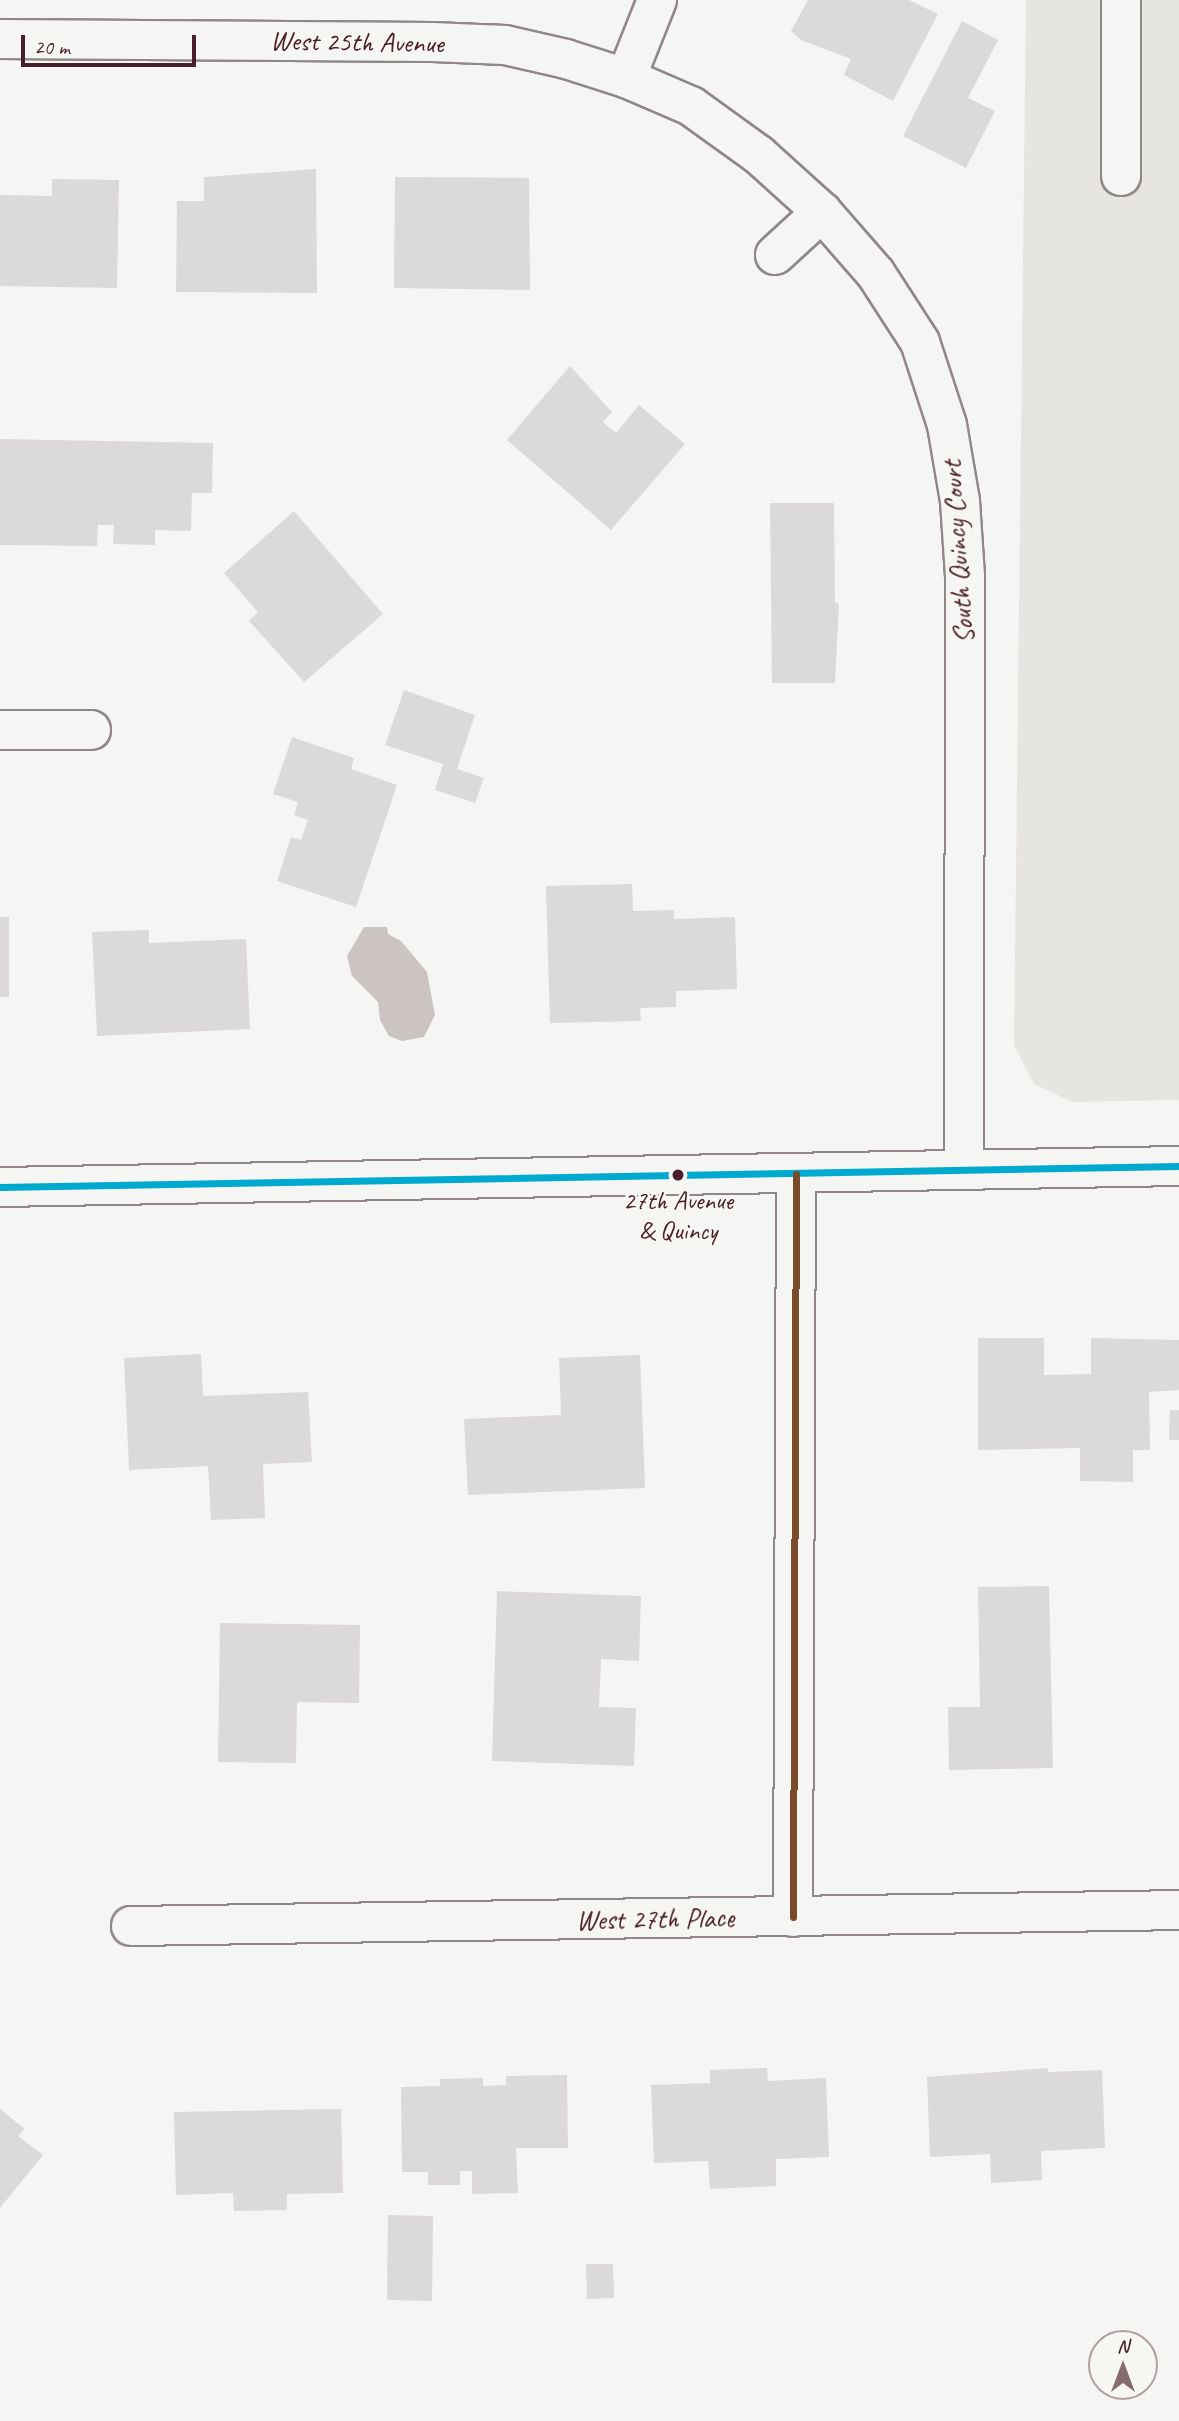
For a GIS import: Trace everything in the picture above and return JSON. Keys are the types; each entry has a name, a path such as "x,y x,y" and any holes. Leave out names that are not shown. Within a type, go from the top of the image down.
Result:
{"street":[{"path":"626,78 657,0"},
{"path":"1121,0 1121,176"},
{"name":"West 25th Avenue","path":"0,39 505,46"},
{"name":"South Quincy Court","path":"505,46 626,78 691,106 759,155 822,212 876,274 920,342 947,425 960,501 965,576 964,1170"},
{"path":"775,255 822,212"},
{"path":"0,730 91,730"},
{"path":"0,1187 1179,1166"},
{"path":"793,1917 796,1174"},
{"name":"West 27th Place","path":"131,1926 1179,1910"}],"shaded area":[{"path":"1026,0 1179,0 1179,1100 1072,1102 1034,1084 1014,1045"},
{"path":"364,927 387,927 388,934 401,941 427,972 435,1015 424,1037 402,1041 389,1036 380,1020 378,1002 352,976 347,956"}],"building":[{"path":"808,0 909,0 938,14 893,101 844,75 851,59 801,40 791,31"},
{"path":"962,21 998,40 968,98 995,111 966,168 903,136"},
{"path":"316,169 317,293 176,292 177,201 204,201 204,177"},
{"path":"395,177 529,178 530,290 394,288"},
{"path":"52,179 119,180 117,288 0,286 0,195 52,196"},
{"path":"570,366 612,412 603,422 616,433 639,405 685,444 611,530 507,440"},
{"path":"0,439 213,443 212,493 192,493 191,531 155,530 155,545 113,544 114,525 98,525 97,546 0,545"},
{"path":"770,503 834,503 835,602 839,604 835,683 772,683"},
{"path":"294,511 383,614 304,682 249,621 258,612 224,573"},
{"path":"404,690 475,715 457,769 484,778 475,803 435,790 443,764 385,745"},
{"path":"292,737 354,758 351,769 397,785 356,907 277,881 291,837 301,840 308,820 294,815 298,802 273,794"},
{"path":"632,884 633,911 674,910 674,919 735,917 737,989 676,991 676,1007 640,1008 641,1021 550,1023 546,886"},
{"path":"0,917 9,917 9,997 0,997"},
{"path":"149,930 149,943 246,939 250,1029 97,1036 92,932"},
{"path":"978,1338 1044,1338 1044,1375 1091,1374 1091,1338 1179,1340 1179,1390 1149,1392 1150,1450 1133,1450 1133,1482 1080,1481 1080,1448 978,1450"},
{"path":"201,1354 203,1396 308,1392 312,1462 263,1464 265,1518 211,1520 208,1466 129,1470 124,1358"},
{"path":"640,1355 645,1488 468,1495 464,1419 561,1415 559,1358"},
{"path":"1170,1410 1179,1410 1179,1440 1169,1440"},
{"path":"1049,1586 1053,1768 949,1770 948,1707 980,1707 978,1587"},
{"path":"497,1591 641,1596 639,1661 601,1659 599,1707 636,1708 634,1766 492,1761"},
{"path":"220,1623 360,1625 359,1703 297,1702 296,1763 218,1762"},
{"path":"767,2068 768,2081 826,2078 829,2157 776,2159 776,2186 710,2189 708,2161 654,2163 651,2085 710,2083 710,2070"},
{"path":"1048,2068 1048,2072 1102,2070 1105,2148 1041,2151 1042,2180 991,2183 990,2154 930,2157 927,2077"},
{"path":"567,2075 568,2148 516,2148 518,2193 472,2194 472,2171 460,2171 460,2185 428,2185 428,2172 402,2172 401,2087 440,2086 440,2079 483,2078 483,2086 506,2085 506,2076"},
{"path":"0,2109 25,2129 18,2136 43,2155 0,2208"},
{"path":"341,2109 343,2193 287,2194 287,2210 234,2211 233,2193 176,2195 174,2112"},
{"path":"388,2215 433,2216 432,2301 387,2300"},
{"path":"586,2264 613,2264 614,2298 587,2299"}],"transit line":[{"path":"0,1187 1179,1166"},
{"path":"793,1917 796,1174"}],"place":[{"name":"27th Avenue & Quincy","path":"678,1175"}]}
